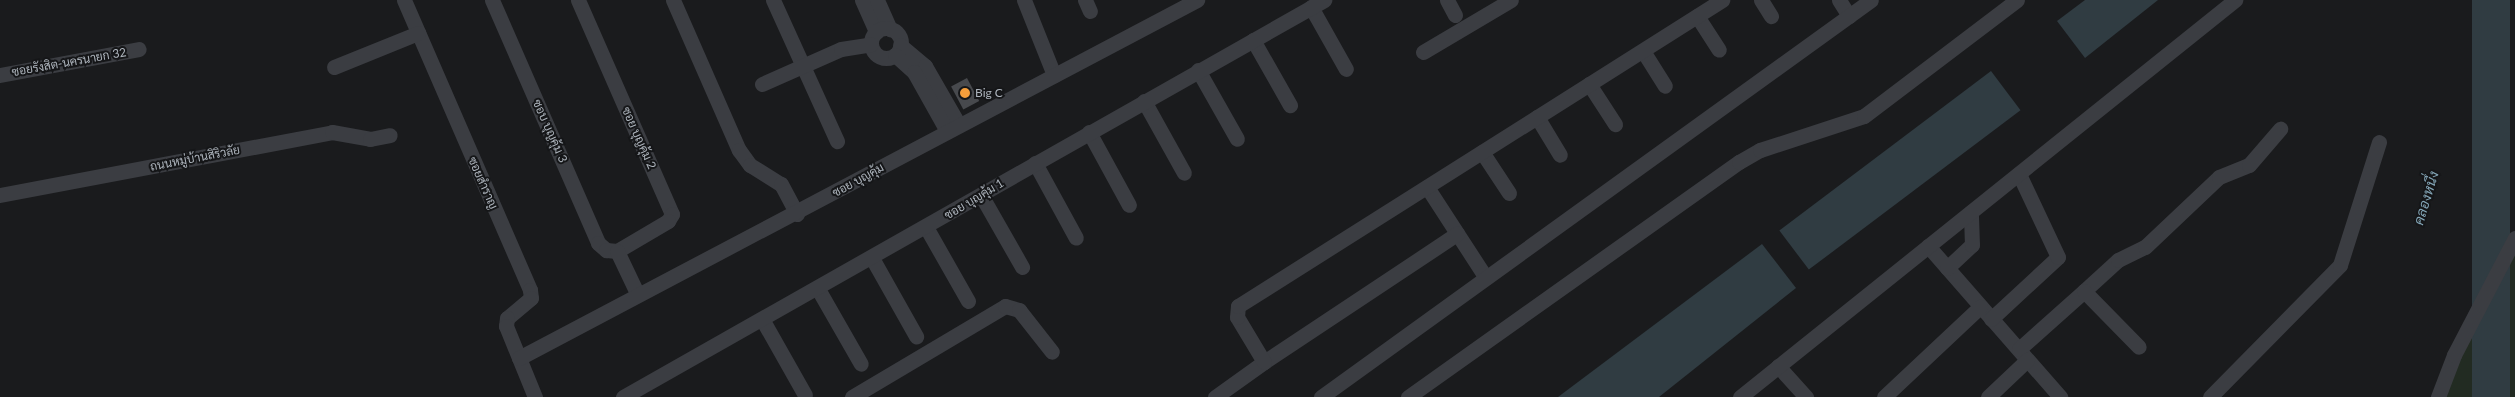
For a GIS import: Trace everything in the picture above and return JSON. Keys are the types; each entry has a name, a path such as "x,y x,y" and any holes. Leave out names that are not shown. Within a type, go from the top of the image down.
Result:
{"street":[{"name":"ซอยสำราญ","path":"404,0 530,290 531,298 506,321 519,358"},
{"name":"ซอบ บุญคุ้ม 3","path":"492,0 598,243 606,250 617,251"},
{"name":"ซอย บุญคุ้ม 2","path":"578,0 672,214 668,221 617,251"},
{"path":"674,0 739,150 750,165 781,184 797,214"},
{"path":"773,0 837,141"},
{"path":"862,0 879,35"},
{"path":"877,0 879,35 877,56 886,58 898,50"},
{"path":"1024,0 1054,75"},
{"name":"ซอย บุญคุ้ม","path":"519,358 637,293 797,214 953,128 1197,0"},
{"path":"1446,0 1455,15"},
{"path":"1423,52 1511,0"},
{"path":"1264,362 1237,317 1238,306 1722,0"},
{"path":"1761,0 1771,16"},
{"path":"1839,0 1849,16"},
{"path":"1321,397 1871,0"},
{"path":"1408,397 1738,162 1760,150 1864,116 2016,0"},
{"path":"1740,397 2235,0"},
{"path":"1318,4 1346,69"},
{"name":"ซอย บุญคุ้ม 1","path":"623,397 818,289 1034,163 1318,4"},
{"path":"1698,16 1719,50"},
{"path":"334,67 418,33"},
{"path":"762,84 842,49 879,35 896,33 898,50 953,128"},
{"path":"1252,40 1290,105"},
{"name":"ซอยรังสิต-นครนายก 32","path":"0,75 139,49"},
{"path":"1643,51 1665,86"},
{"path":"1198,70 1237,139"},
{"path":"1589,84 1615,124"},
{"path":"1144,101 1184,173"},
{"path":"1537,117 1560,155"},
{"path":"1988,397 2023,355 2084,291 2118,260 2145,247 2219,177 2249,165 2280,130"},
{"name":"ถนนหมู่บ้านสิริวลัย","path":"0,195 332,132 370,139 390,135"},
{"path":"1089,132 1129,205"},
{"path":"2210,397 2340,265 2379,142"},
{"path":"1482,152 1509,193"},
{"path":"1034,163 1076,238"},
{"path":"1991,319 2058,258 2019,174"},
{"path":"1427,187 1486,278"},
{"path":"981,195 1022,267"},
{"path":"1947,268 1972,245 1971,212"},
{"path":"926,227 968,301"},
{"path":"1214,397 1457,234"},
{"path":"2438,397 2454,355 2515,238"},
{"path":"1928,246 2060,397"},
{"path":"617,251 637,293"},
{"path":"872,258 916,336"},
{"path":"818,289 861,364"},
{"path":"2084,291 2139,347"},
{"path":"852,397 1005,306 1019,310 1052,352"},
{"path":"1884,397 1980,307"},
{"path":"762,320 805,395"},
{"path":"519,358 535,397"},
{"path":"1778,366 1806,397"}],"shaded area":[{"path":"2515,245 2515,397 2445,397 2466,340"}],"water":[{"path":"2085,0 2158,0 2085,58 2057,21"},
{"path":"2472,0 2510,0 2510,397 2472,397"},
{"path":"1991,71 2020,110 1809,270 1779,230"},
{"path":"1762,244 1796,288 1659,397 1558,397"}],"building":[{"name":"Big C","path":"967,78 979,101 963,109 951,86"}],"place":[{"name":"Big C","path":"965,93"}],"water label":[{"name":"คลองหนึ่ง","path":"2426,198"}]}
